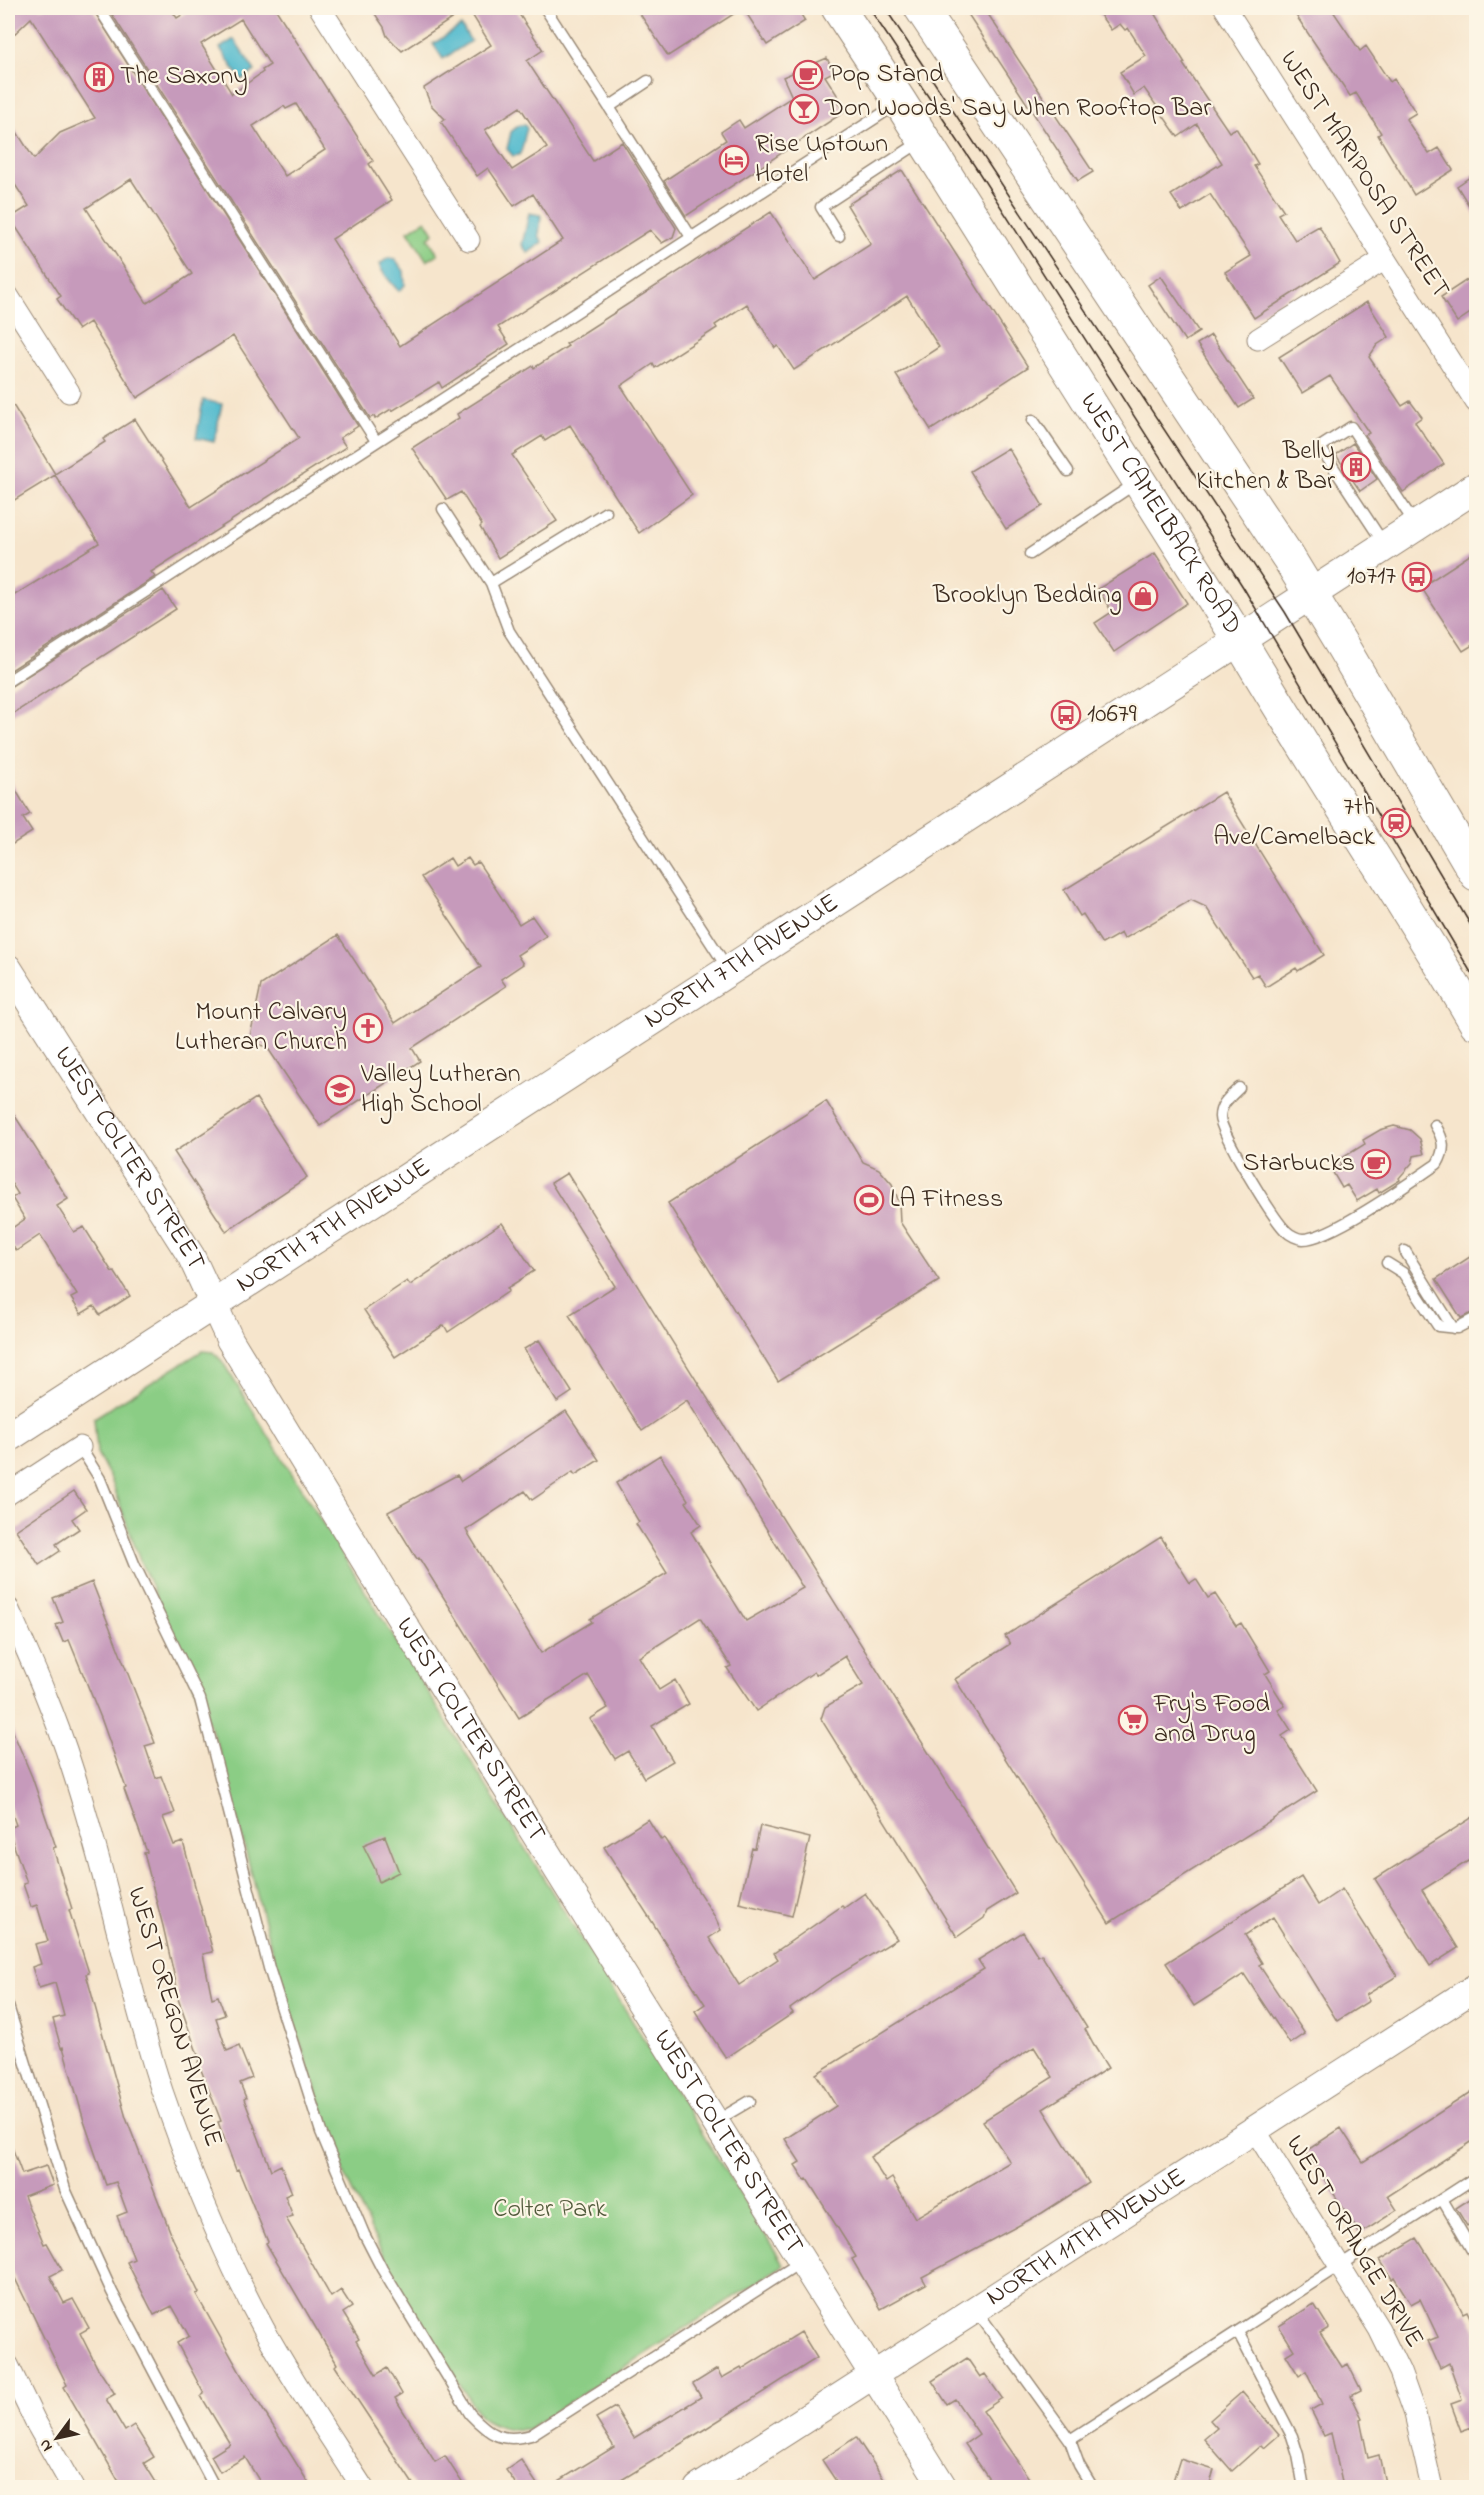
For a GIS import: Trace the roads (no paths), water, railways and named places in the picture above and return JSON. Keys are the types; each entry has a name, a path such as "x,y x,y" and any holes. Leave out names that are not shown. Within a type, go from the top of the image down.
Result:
{"main road":[{"name":"WEST CAMELBACK ROAD","path":"838,8 900,102 1240,641 1405,904 1476,1023"},
{"path":"921,8 1311,594 1476,874"},
{"name":"NORTH 7TH AVENUE","path":"8,1437 730,972 1476,487"}],"street":[{"path":"321,8 469,240"},
{"name":"WEST MARIPOSA STREET","path":"1225,8 1476,402"},
{"path":"1258,339 1385,259"},
{"path":"8,296 69,392"},
{"name":"WEST COLTER STREET","path":"8,968 191,1256 230,1340 396,1612 944,2487"},
{"path":"8,1494 80,1447"},
{"name":"WEST OREGON AVENUE","path":"8,1608 72,1766 150,2047 186,2157 235,2271 264,2329 363,2487"},
{"name":"NORTH 11TH AVENUE","path":"698,2487 1476,1987"},
{"name":"WEST ORANGE DRIVE","path":"1255,2130 1379,2329 1400,2372 1415,2415 1432,2487"},
{"path":"8,2365 35,2421 73,2487"}],"lane":[{"path":"99,8 376,441"},
{"path":"545,8 691,237"},
{"path":"609,107 648,81"},
{"path":"8,681 900,102"},
{"path":"839,236 821,207 923,140"},
{"path":"1034,420 1068,471"},
{"path":"1385,547 1320,447 1351,427 1417,526"},
{"path":"1030,554 1139,481"},
{"path":"442,509 491,583 509,631 730,972"},
{"path":"491,583 606,512"},
{"path":"1239,1088 1223,1104 1220,1119 1226,1136 1275,1218 1287,1232 1300,1239 1317,1237 1337,1227 1437,1164 1444,1152 1443,1138 1435,1125"},
{"path":"1405,1251 1453,1328"},
{"path":"1387,1263 1403,1273 1438,1326 1453,1328 1476,1318"},
{"path":"80,1447 100,1479 135,1566 200,1699 269,1968 321,2133 363,2234 470,2414 486,2430 502,2438 516,2439 531,2435 803,2260"},
{"path":"8,2006 65,2189 112,2292 214,2487"},
{"path":"716,2121 750,2101"},
{"path":"1070,2440 1476,2177"},
{"path":"1442,2199 1476,2257"},
{"path":"976,2310 1070,2440 1079,2465 1093,2487"},
{"path":"1238,2332 1292,2436 1304,2487"}],"water":[{"path":"461,26 471,41 443,59 433,44"},
{"path":"234,39 255,71 241,80 220,48"},
{"path":"519,125 525,125 527,129 521,153 513,156 507,149 511,132"},
{"path":"529,213 541,215 539,236 543,242 528,253 522,245"},
{"path":"388,258 395,259 404,271 405,285 399,291 381,269 380,264"},
{"path":"203,400 222,404 214,442 196,438"}],"tram line":[{"path":"869,8 976,168 1243,587 1476,981"},
{"path":"885,8 1285,612 1476,934"}],"place":[{"name":"Pop Stand","path":"808,75"},
{"name":"The Saxony","path":"99,77"},
{"name":"Don Woods' Say When Rooftop Bar","path":"804,109"},
{"name":"Rise Uptown Hotel","path":"734,160"},
{"name":"Belly Kitchen & Bar","path":"1356,467"},
{"name":"10717","path":"1417,577"},
{"name":"Brooklyn Bedding","path":"1143,596"},
{"name":"10679","path":"1066,715"},
{"name":"7th Ave/Camelback","path":"1396,823"},
{"name":"Mount Calvary Lutheran Church","path":"368,1028"},
{"name":"Valley Lutheran High School","path":"340,1090"},
{"name":"Starbucks","path":"1376,1164"},
{"name":"LA Fitness","path":"869,1200"},
{"name":"Fry's Food and Drug","path":"1133,1720"}],"park label":[{"name":"Colter Park","path":"550,2210"}]}
